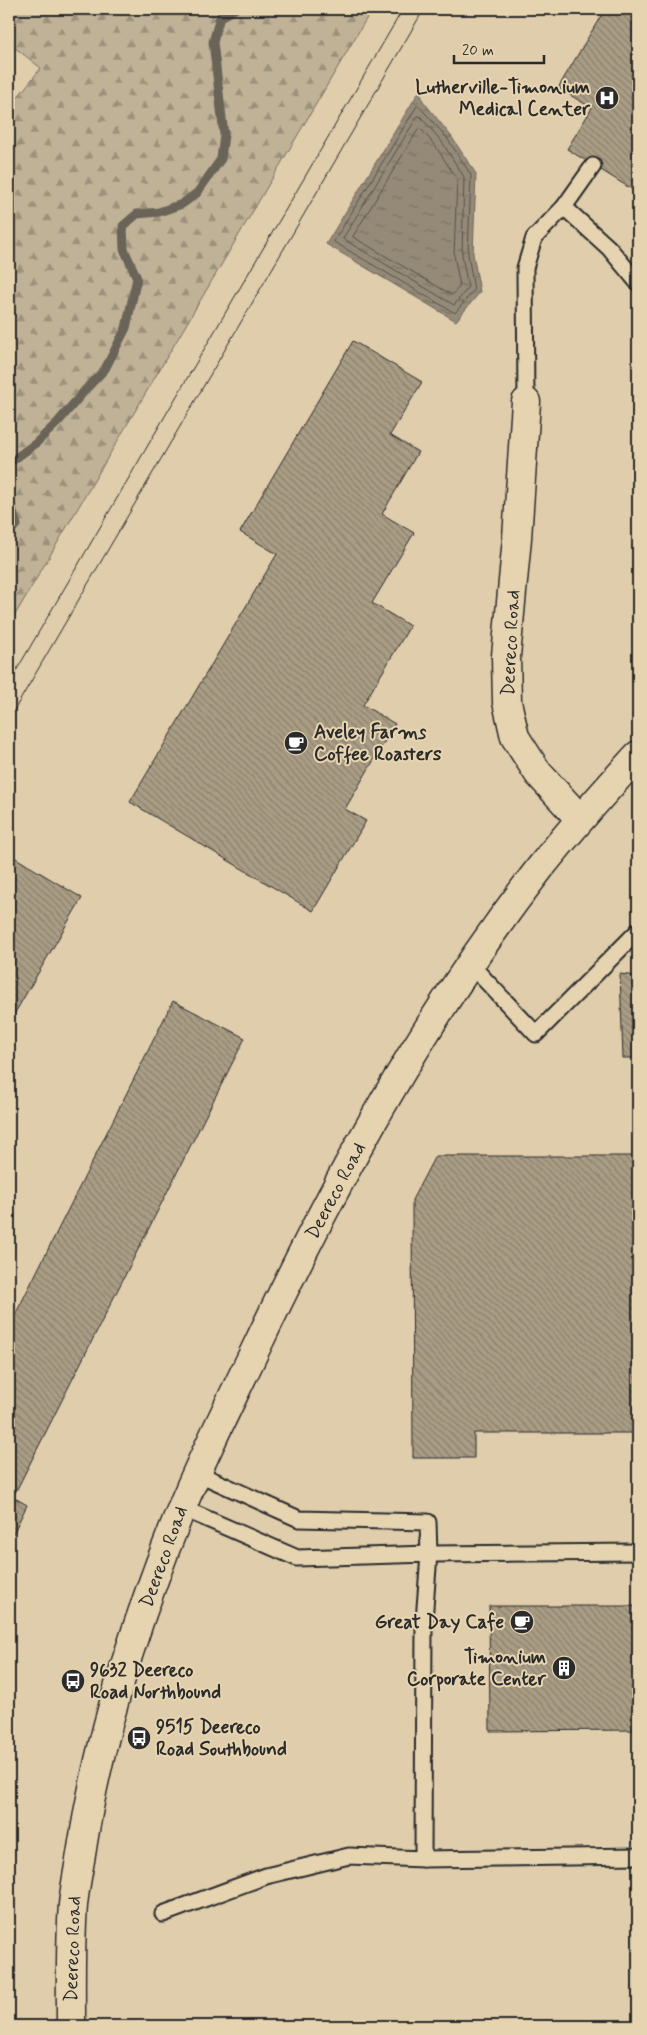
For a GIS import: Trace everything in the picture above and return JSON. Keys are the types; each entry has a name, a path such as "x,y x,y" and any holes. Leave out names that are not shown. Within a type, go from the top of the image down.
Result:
{"main road":[{"name":"Deereco Road","path":"71,2026 73,1904 91,1788 113,1705 148,1599 182,1508 286,1284 392,1087 471,965 533,878 580,819 538,773 515,737 507,702 506,656 517,538 526,402"},
{"path":"580,819 638,755"}],"lane":[{"path":"526,402 526,268 534,238 564,206 593,166"},
{"path":"564,206 608,248 638,283"},
{"path":"471,965 536,1034 638,931"},
{"path":"197,1473 299,1519 428,1522 430,1554 424,1621 423,1859"},
{"path":"182,1508 297,1558 430,1554 638,1552"},
{"path":"163,1914 266,1876 349,1856 423,1859 638,1856"}],"green space":[{"path":"9,9 372,9 9,625 9,108 41,68 9,43"}],"water":[{"path":"420,90 423,101 451,136 476,174 473,254 480,292 456,321 326,244"}],"building":[{"name":"Lutherville-Timonium Medical Center","path":"605,9 638,9 638,193 567,149 592,108 558,88"},
{"path":"638,212 638,222 634,219"},
{"path":"638,235 638,245 634,243"},
{"path":"353,341 422,382 390,435 418,452 382,514 414,533 372,603 410,626 363,705 395,724 345,809 366,821 313,911 130,802 277,554 240,532"},
{"path":"9,854 82,898 9,1023"},
{"path":"620,974 638,976 638,1058 623,1058"},
{"path":"173,1001 245,1038 13,1497 27,1505 9,1542 9,1327"},
{"path":"435,1156 638,1156 638,1433 474,1433 474,1458 413,1458 412,1200"},
{"name":"Timonium Corporate Center","path":"489,1606 638,1606 638,1730 490,1731"}],"waterway":[{"path":"9,463 35,444 58,422 105,369 126,328 137,278 124,249 123,226 137,214 159,212 182,204 197,193 221,159 224,135 213,42 220,17 235,9"},
{"path":"9,499 17,525 9,530"}],"tram line":[{"path":"9,683 403,9"},
{"path":"9,719 424,9"}],"place":[{"name":"Lutherville-Timonium Medical Center","path":"607,98"},
{"name":"Aveley Farms Coffee Roasters","path":"296,743"},
{"name":"Great Day Cafe","path":"522,1622"},
{"name":"Timonium Corporate Center","path":"564,1668"},
{"name":"9632 Deereco Road Northbound","path":"73,1681"},
{"name":"9515 Deereco Road Southbound","path":"139,1738"}]}
